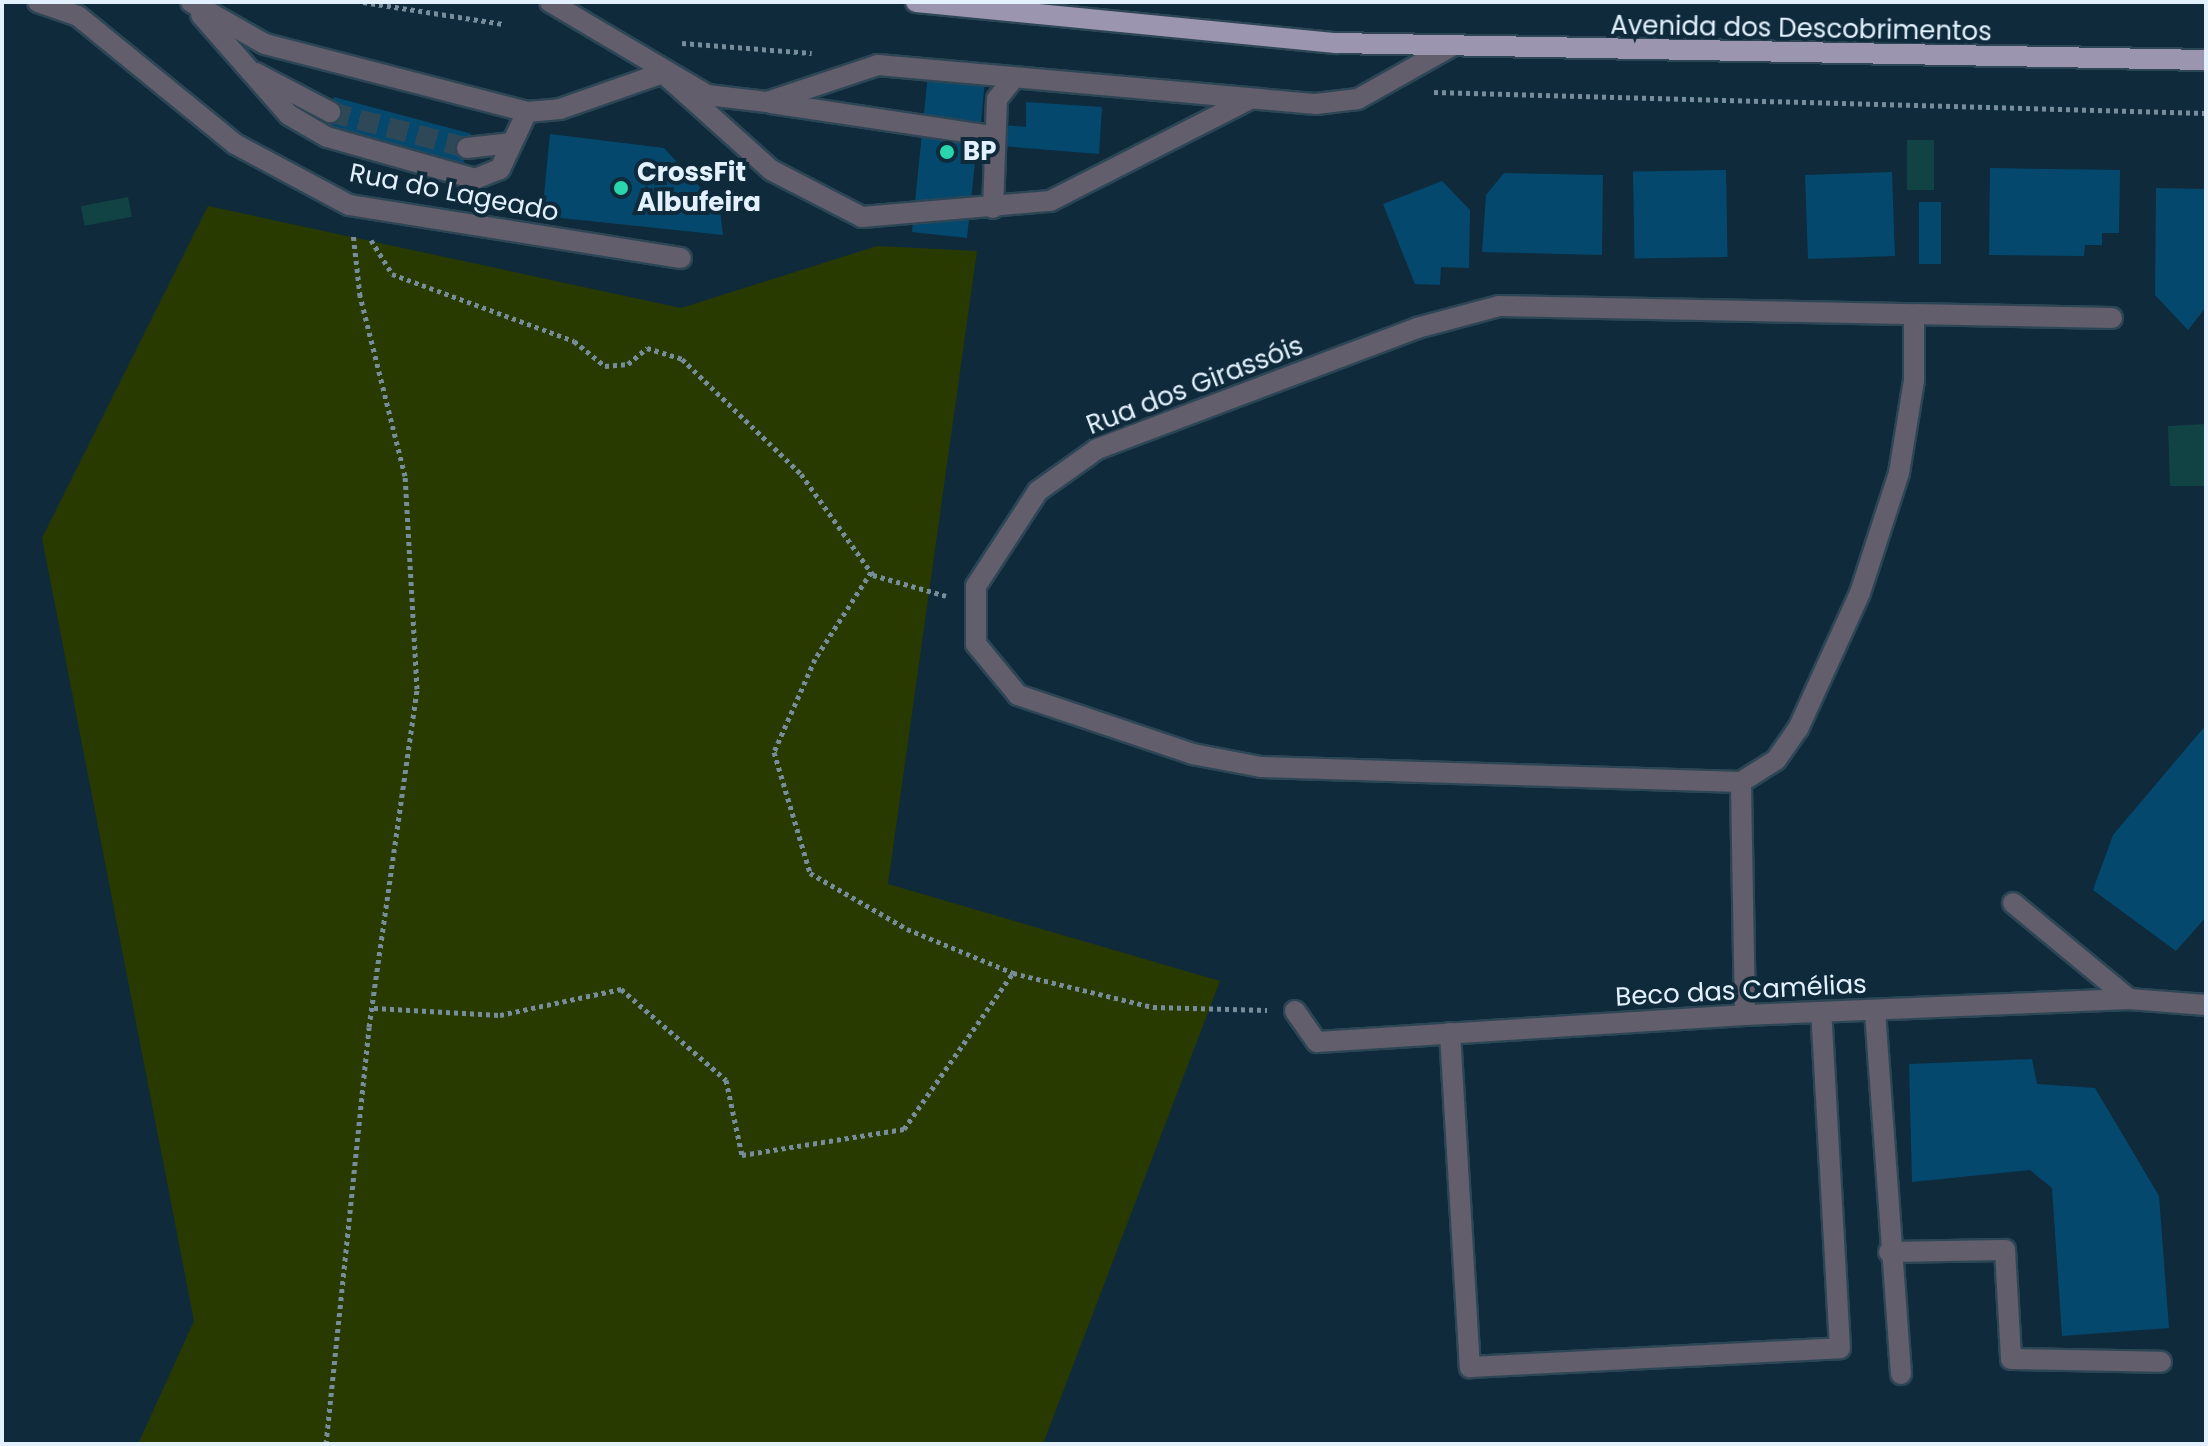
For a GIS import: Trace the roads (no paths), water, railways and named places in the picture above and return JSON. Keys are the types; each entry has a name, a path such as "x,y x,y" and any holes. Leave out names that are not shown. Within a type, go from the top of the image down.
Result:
{"main road":[{"name":"Avenida dos Descobrimentos","path":"916,2 1336,43 2206,60"}],"street":[{"name":"Rua do Lageado","path":"38,2 78,16 235,144 349,205 681,258"},
{"path":"550,2 663,73 707,95 993,136"},
{"path":"194,5 265,44 527,112 560,109 663,73"},
{"path":"194,5 238,64 289,115 327,137 475,179 500,169 527,112"},
{"path":"767,102 878,65 1248,100 1358,99 1452,46"},
{"path":"238,64 330,112"},
{"path":"663,73 771,170 825,202 862,217 1050,201 1248,100"},
{"path":"993,208 993,136 997,99 1013,79"},
{"path":"467,148 512,143"},
{"name":"Rua dos Girassóis","path":"1741,782 1293,769 1193,754 1018,695 976,644 974,601 996,545 1038,491 1097,449 1417,328 1499,306 2112,318"},
{"path":"1745,1015 1741,782 1776,760 1798,729 1860,593 1899,473 1914,380 1914,316"},
{"path":"2013,903 2129,999"},
{"name":"Beco das Camélias","path":"1295,1011 1317,1042 1745,1015 2129,999 2206,1005"},
{"path":"1875,1011 1889,1252 1901,1374"},
{"path":"1450,1033 1470,1367 1840,1348 1821,1013"},
{"path":"1889,1252 2005,1250 2011,1359 2161,1362"}],"tunnel":[{"path":"330,112 467,148"}],"place":[{"name":"BP","path":"947,152"},
{"name":"CrossFit Albufeira","path":"621,188"}]}
